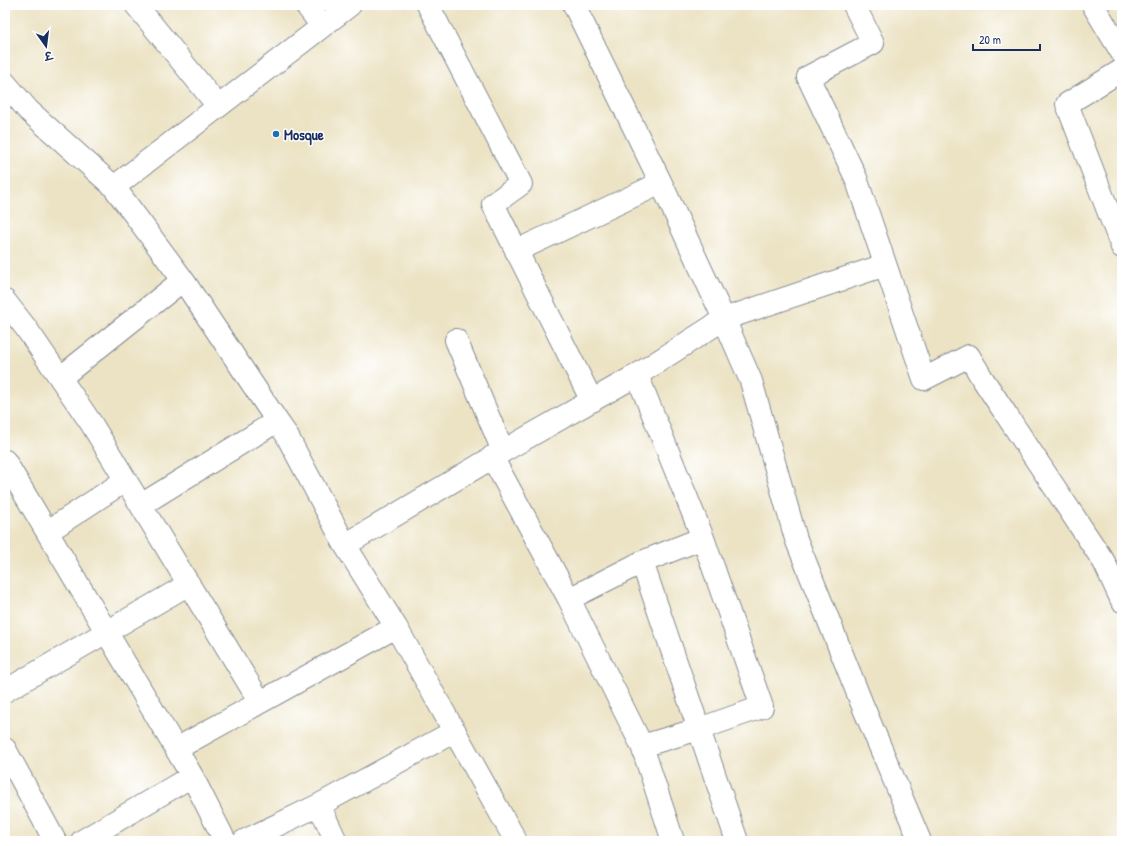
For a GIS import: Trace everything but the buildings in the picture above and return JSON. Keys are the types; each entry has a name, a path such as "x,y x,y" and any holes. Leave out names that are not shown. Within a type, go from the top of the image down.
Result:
{"street":[{"path":"136,5 218,106"},
{"path":"306,5 322,26"},
{"path":"114,187 350,5"},
{"path":"428,5 521,184 493,204 592,401"},
{"path":"574,5 661,183 751,381 796,539 862,704 920,841"},
{"path":"854,5 873,43 808,77 856,178 924,379 969,356 1104,562 1122,601"},
{"path":"1093,5 1122,53"},
{"path":"1122,70 1067,104 1122,247"},
{"path":"5,84 28,110 114,187 183,280 286,434 345,545 396,627 516,841"},
{"path":"516,251 661,183"},
{"path":"345,545 498,454 637,375 724,319 886,265"},
{"path":"60,378 183,280"},
{"path":"5,301 26,328 91,422 260,702"},
{"path":"456,340 498,454 642,746 672,841"},
{"path":"637,375 703,538 762,707 699,729 642,746"},
{"path":"141,505 277,421"},
{"path":"5,461 192,776 226,841"},
{"path":"47,532 126,480"},
{"path":"569,599 642,562 703,538"},
{"path":"642,562 737,841"},
{"path":"5,691 189,584"},
{"path":"176,749 396,627"},
{"path":"244,841 319,805 455,731"},
{"path":"5,749 55,841"},
{"path":"82,841 192,776"},
{"path":"319,805 336,841"}],"place":[{"name":"Mosque","path":"276,134"}]}
